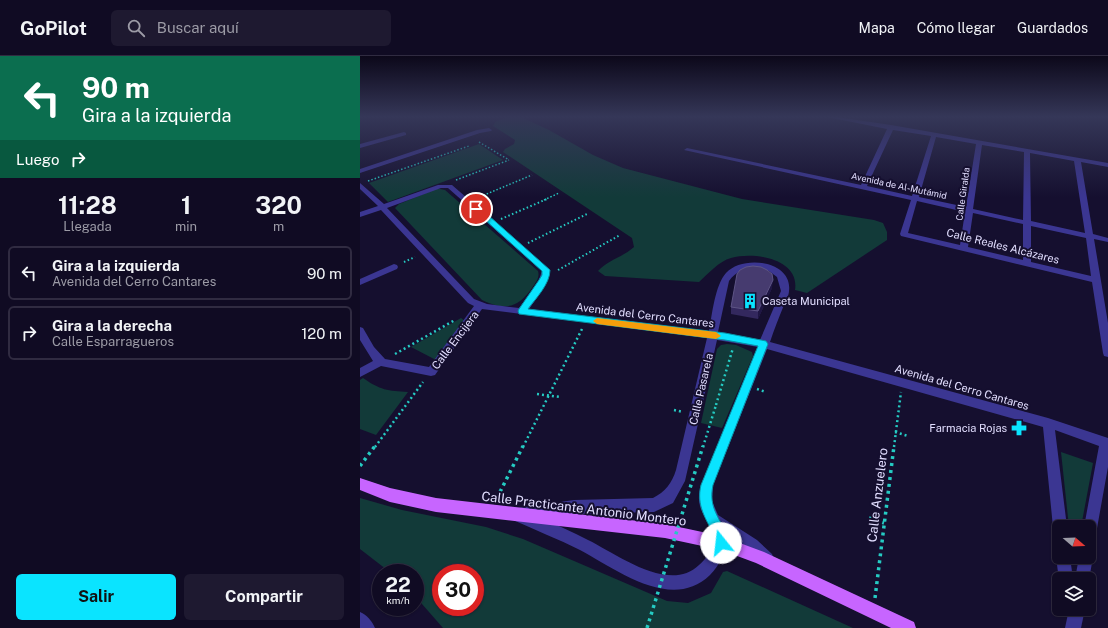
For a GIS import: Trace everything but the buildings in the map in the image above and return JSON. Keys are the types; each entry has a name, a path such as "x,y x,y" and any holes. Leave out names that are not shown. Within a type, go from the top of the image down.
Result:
{"main road":[{"name":"Calle Practicante Antonio Montero","path":"360,484 390,495 436,505 665,531 721,543 771,563 908,628"}],"street":[{"path":"360,171 441,144"},
{"path":"863,188 883,144"},
{"path":"916,199 932,144"},
{"name":"Calle Giralda","path":"964,248 979,144"},
{"path":"988,144 1108,165"},
{"name":"Avenida de Al-Mutámid","path":"687,150 1108,240"},
{"path":"1027,151 1028,263"},
{"path":"1077,160 1108,353"},
{"name":"Avenida del Cerro Cantares","path":"364,184 382,206 471,301 480,305 586,320 736,338 902,382 1080,433 1107,443"},
{"path":"360,215 382,206 446,185 450,186 546,270 546,275 543,281 522,311"},
{"name":"Calle Reales Alcázares","path":"916,199 904,234 1097,280"},
{"name":"Calle Pasarela","path":"518,515 564,508 654,505 668,498 674,490 682,470 723,289 729,274 736,268 757,264 767,266 776,271 785,283 783,298 763,344 704,496 710,517 720,532 721,543"},
{"path":"360,282 394,267"},
{"name":"Calle Encijera","path":"431,372 480,305"},
{"path":"360,331 380,362 431,372"},
{"path":"360,374 380,362"},
{"path":"1048,424 1059,520"},
{"path":"1093,520 1107,443"},
{"path":"518,515 584,545 642,576 661,582 678,584 692,580 704,572 719,550 721,543"},
{"path":"710,517 752,544 771,563"},
{"path":"1070,616 1072,628"},
{"path":"1072,628 1075,616"},
{"path":"360,620 367,628"}],"path":[{"path":"364,184 476,144"},
{"path":"446,185 509,160 484,144"},
{"path":"468,202 532,175"},
{"path":"493,223 559,193"},
{"path":"521,247 589,213"},
{"path":"558,270 620,235"},
{"path":"394,267 426,252"},
{"name":"Calle Encijera","path":"380,362 460,317"},
{"path":"491,512 586,320"},
{"path":"647,628 736,338"},
{"name":"Calle Encijera","path":"360,466 431,372"},
{"name":"Calle Anzuelero","path":"873,611 902,382"},
{"path":"537,394 560,397"},
{"path":"896,432 908,436"},
{"path":"869,518 884,523"}],"green space":[{"path":"479,144 503,160 388,202 369,183"},
{"path":"514,144 573,144 593,155 623,168 742,199 874,220 883,223 887,232 887,240 807,293 795,290 795,279 783,264 763,257 741,256 731,258 714,268 699,282 605,276 598,271 606,264 634,247 632,238 503,152 505,149"},
{"path":"436,189 445,190 538,271 538,278 536,282 522,300 510,306 498,306 482,300 395,208 399,204"},
{"path":"461,318 465,321 436,360 411,347"},
{"path":"721,345 736,345 752,352 753,356 722,428 701,423 717,349"},
{"path":"363,378 384,389 408,392 376,435 360,429 360,380"},
{"path":"1061,452 1093,463 1082,520 1068,520"},
{"path":"360,498 402,510 486,527 523,539 667,601 688,603 711,593 723,572 727,571 853,628 443,628 432,616 484,616 484,564 432,564 432,615 424,606 424,564 379,564 360,549"}],"slow traffic":[{"path":"597,321 716,336"}],"place":[{"name":"Caseta Municipal","path":"750,301"},
{"name":"Farmacia Rojas","path":"1019,428"}],"route":[{"path":"476,209 546,270 546,275 543,281 522,311 740,339 763,344 704,496 708,512 720,532 721,543"}]}
